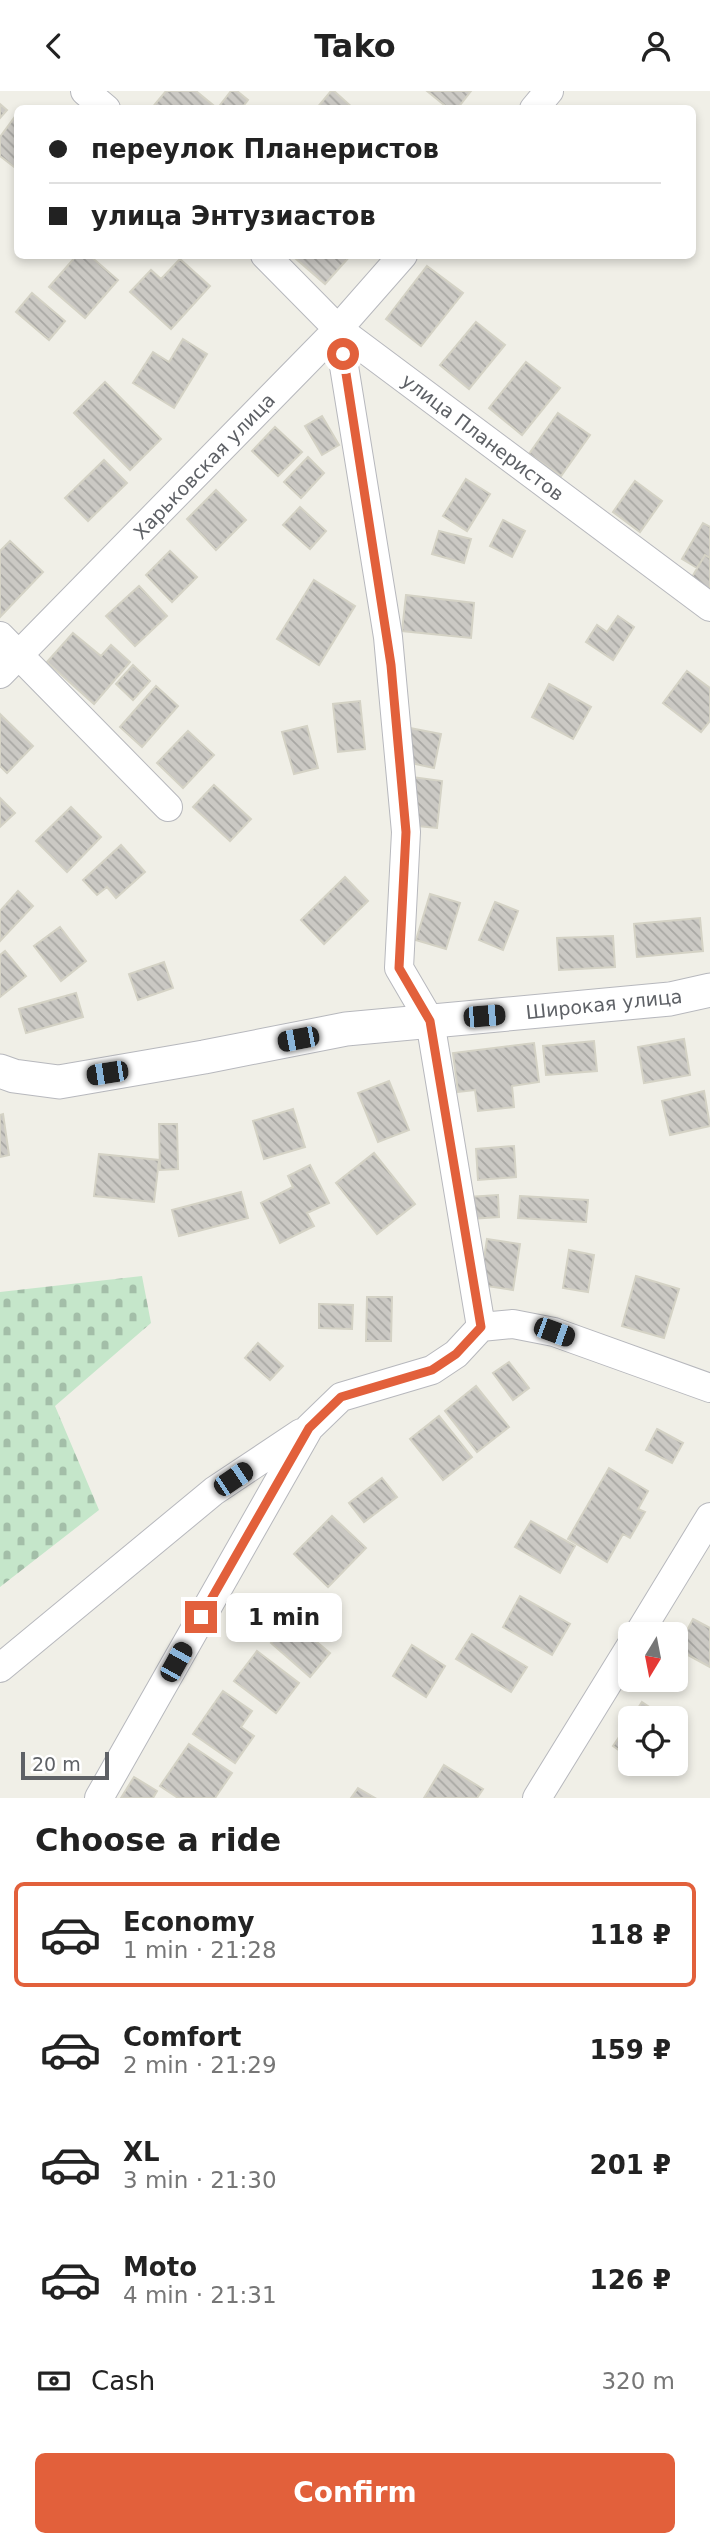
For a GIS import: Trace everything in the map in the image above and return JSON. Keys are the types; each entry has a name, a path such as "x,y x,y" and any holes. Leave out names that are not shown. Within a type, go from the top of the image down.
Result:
{"street":[{"path":"85,91 101,105"},
{"path":"538,105 550,91"},
{"name":"улица Планеристов","path":"269,259 338,328 710,607"},
{"name":"Харьковская улица","path":"6,655 338,328 399,259"},
{"path":"338,328 391,665 406,832 399,968 430,1021 481,1327"},
{"path":"6,655 168,807"},
{"name":"Широкая улица","path":"0,1071 14,1076 58,1081 204,1057 346,1029 670,999 710,990"},
{"path":"0,1668 214,1491 309,1428 341,1397 432,1370 456,1354 481,1327 513,1324 554,1332 710,1388"},
{"path":"99,1798 309,1428"},
{"path":"646,1622 710,1517"},
{"path":"537,1798 618,1666"}],"green space":[{"path":"142,1276 151,1323 55,1406 99,1510 0,1587 0,1292"}],"building":[{"path":"166,91 196,91 213,105 154,105"},
{"path":"231,91 237,91 248,100 244,105 220,105"},
{"path":"334,91 350,105 319,105"},
{"path":"427,91 471,91 460,105 444,105"},
{"path":"0,104 7,110 0,118"},
{"path":"14,118 14,167 0,156 0,137"},
{"path":"74,259 94,259 118,280 85,318 49,287"},
{"path":"180,259 210,286 171,329 130,292 151,270 161,279"},
{"path":"296,259 347,259 325,284"},
{"path":"427,266 463,293 421,346 386,319"},
{"path":"32,293 65,321 49,340 16,312"},
{"path":"476,322 505,345 469,389 440,365"},
{"path":"183,339 207,354 174,408 133,383 153,352 169,362"},
{"path":"526,362 560,388 522,435 489,408"},
{"path":"105,382 161,439 130,470 74,413"},
{"path":"558,413 590,435 561,476 529,454"},
{"path":"322,416 339,445 322,455 305,426"},
{"path":"275,427 302,452 278,476 252,451"},
{"path":"308,457 324,473 301,498 284,482"},
{"path":"104,460 127,483 88,521 65,498"},
{"path":"466,479 490,494 467,531 443,516"},
{"path":"635,481 662,501 640,532 613,512"},
{"path":"216,490 246,520 216,550 187,519"},
{"path":"300,507 326,531 310,549 283,525"},
{"path":"503,520 525,531 512,557 490,546"},
{"path":"703,523 710,527 710,558 705,555 697,568 682,559"},
{"path":"439,531 471,539 464,563 432,554"},
{"path":"10,541 43,572 0,617 0,551"},
{"path":"170,551 197,577 172,602 146,575"},
{"path":"705,555 710,558 710,598 688,584"},
{"path":"314,580 355,606 319,665 277,639"},
{"path":"139,586 167,616 135,646 106,616"},
{"path":"406,595 474,603 471,638 402,631"},
{"path":"618,616 634,627 613,660 586,642 597,625 607,632"},
{"path":"73,633 101,656 111,645 130,662 94,704 47,662"},
{"path":"133,665 150,681 133,700 116,684"},
{"path":"687,671 710,688 710,721 701,732 663,703"},
{"path":"549,684 591,707 573,739 532,717"},
{"path":"156,686 178,706 142,747 120,727"},
{"path":"360,701 365,749 338,752 333,704"},
{"path":"0,714 33,746 7,773 0,766"},
{"path":"307,726 318,768 294,774 282,732"},
{"path":"410,728 441,734 434,768 402,761"},
{"path":"188,731 214,755 183,788 157,763"},
{"path":"412,777 442,781 437,828 407,825"},
{"path":"214,785 251,819 230,841 193,807"},
{"path":"0,798 15,813 0,827"},
{"path":"71,807 101,837 67,872 36,841"},
{"path":"121,845 145,872 116,898 107,887 97,895 83,880"},
{"path":"345,877 368,901 324,944 301,920"},
{"path":"18,891 33,906 0,941 0,911"},
{"path":"430,894 460,903 446,949 416,940"},
{"path":"495,902 518,911 503,950 479,940"},
{"path":"700,918 703,951 637,957 634,924"},
{"path":"60,927 86,961 61,981 34,946"},
{"path":"613,936 615,967 559,970 557,938"},
{"path":"5,951 26,976 0,997 0,955"},
{"path":"164,962 173,988 138,1000 129,974"},
{"path":"76,993 83,1017 26,1033 19,1009"},
{"path":"684,1039 690,1075 644,1083 638,1047"},
{"path":"594,1041 597,1071 546,1075 543,1046"},
{"path":"534,1043 539,1082 512,1086 514,1107 478,1111 475,1090 458,1092 453,1053"},
{"path":"389,1081 409,1130 378,1142 358,1093"},
{"path":"704,1091 710,1126 670,1135 662,1101"},
{"path":"293,1109 305,1147 264,1159 253,1121"},
{"path":"3,1114 9,1155 0,1157 0,1115"},
{"path":"159,1124 177,1124 178,1169 160,1170"},
{"path":"514,1146 516,1177 478,1180 476,1149"},
{"path":"374,1153 415,1204 377,1234 336,1183"},
{"path":"99,1154 159,1160 154,1202 94,1196"},
{"path":"310,1165 329,1203 307,1213 314,1226 280,1243 261,1203 293,1187 288,1176"},
{"path":"241,1192 248,1218 179,1236 172,1210"},
{"path":"498,1195 499,1217 470,1219 468,1197"},
{"path":"520,1196 588,1200 586,1222 518,1218"},
{"path":"487,1239 520,1244 513,1290 480,1285"},
{"path":"569,1250 594,1255 588,1292 563,1288"},
{"path":"636,1276 679,1289 664,1338 622,1326"},
{"path":"367,1297 392,1297 391,1341 366,1341"},
{"path":"319,1304 353,1305 352,1329 319,1328"},
{"path":"258,1343 283,1366 270,1380 245,1358"},
{"path":"509,1362 529,1388 513,1400 493,1373"},
{"path":"476,1386 509,1427 477,1452 445,1411"},
{"path":"439,1416 472,1457 443,1480 410,1439"},
{"path":"657,1429 683,1443 672,1463 646,1450"},
{"path":"609,1468 648,1491 638,1509 645,1512 630,1538 623,1534 607,1562 568,1539"},
{"path":"382,1478 397,1497 364,1522 349,1503"},
{"path":"332,1516 366,1548 328,1587 294,1554"},
{"path":"531,1521 575,1546 560,1573 515,1547"},
{"path":"520,1596 570,1624 552,1655 503,1627"},
{"path":"693,1619 710,1628 710,1667 688,1655 688,1628"},
{"path":"291,1620 330,1653 310,1677 271,1643"},
{"path":"472,1634 527,1667 511,1692 456,1659"},
{"path":"412,1645 445,1666 426,1697 393,1676"},
{"path":"257,1651 299,1683 276,1713 234,1681"},
{"path":"223,1691 252,1711 241,1727 254,1736 235,1763 193,1734"},
{"path":"189,1744 232,1773 215,1798 178,1798 160,1786"},
{"path":"444,1765 483,1789 477,1798 424,1798"},
{"path":"134,1777 157,1791 153,1798 121,1798"},
{"path":"358,1788 375,1798 351,1798"}],"route":[{"path":"201,1617 309,1428 341,1397 432,1370 456,1354 481,1327 430,1021 399,968 406,832 391,665 343,354"}]}
